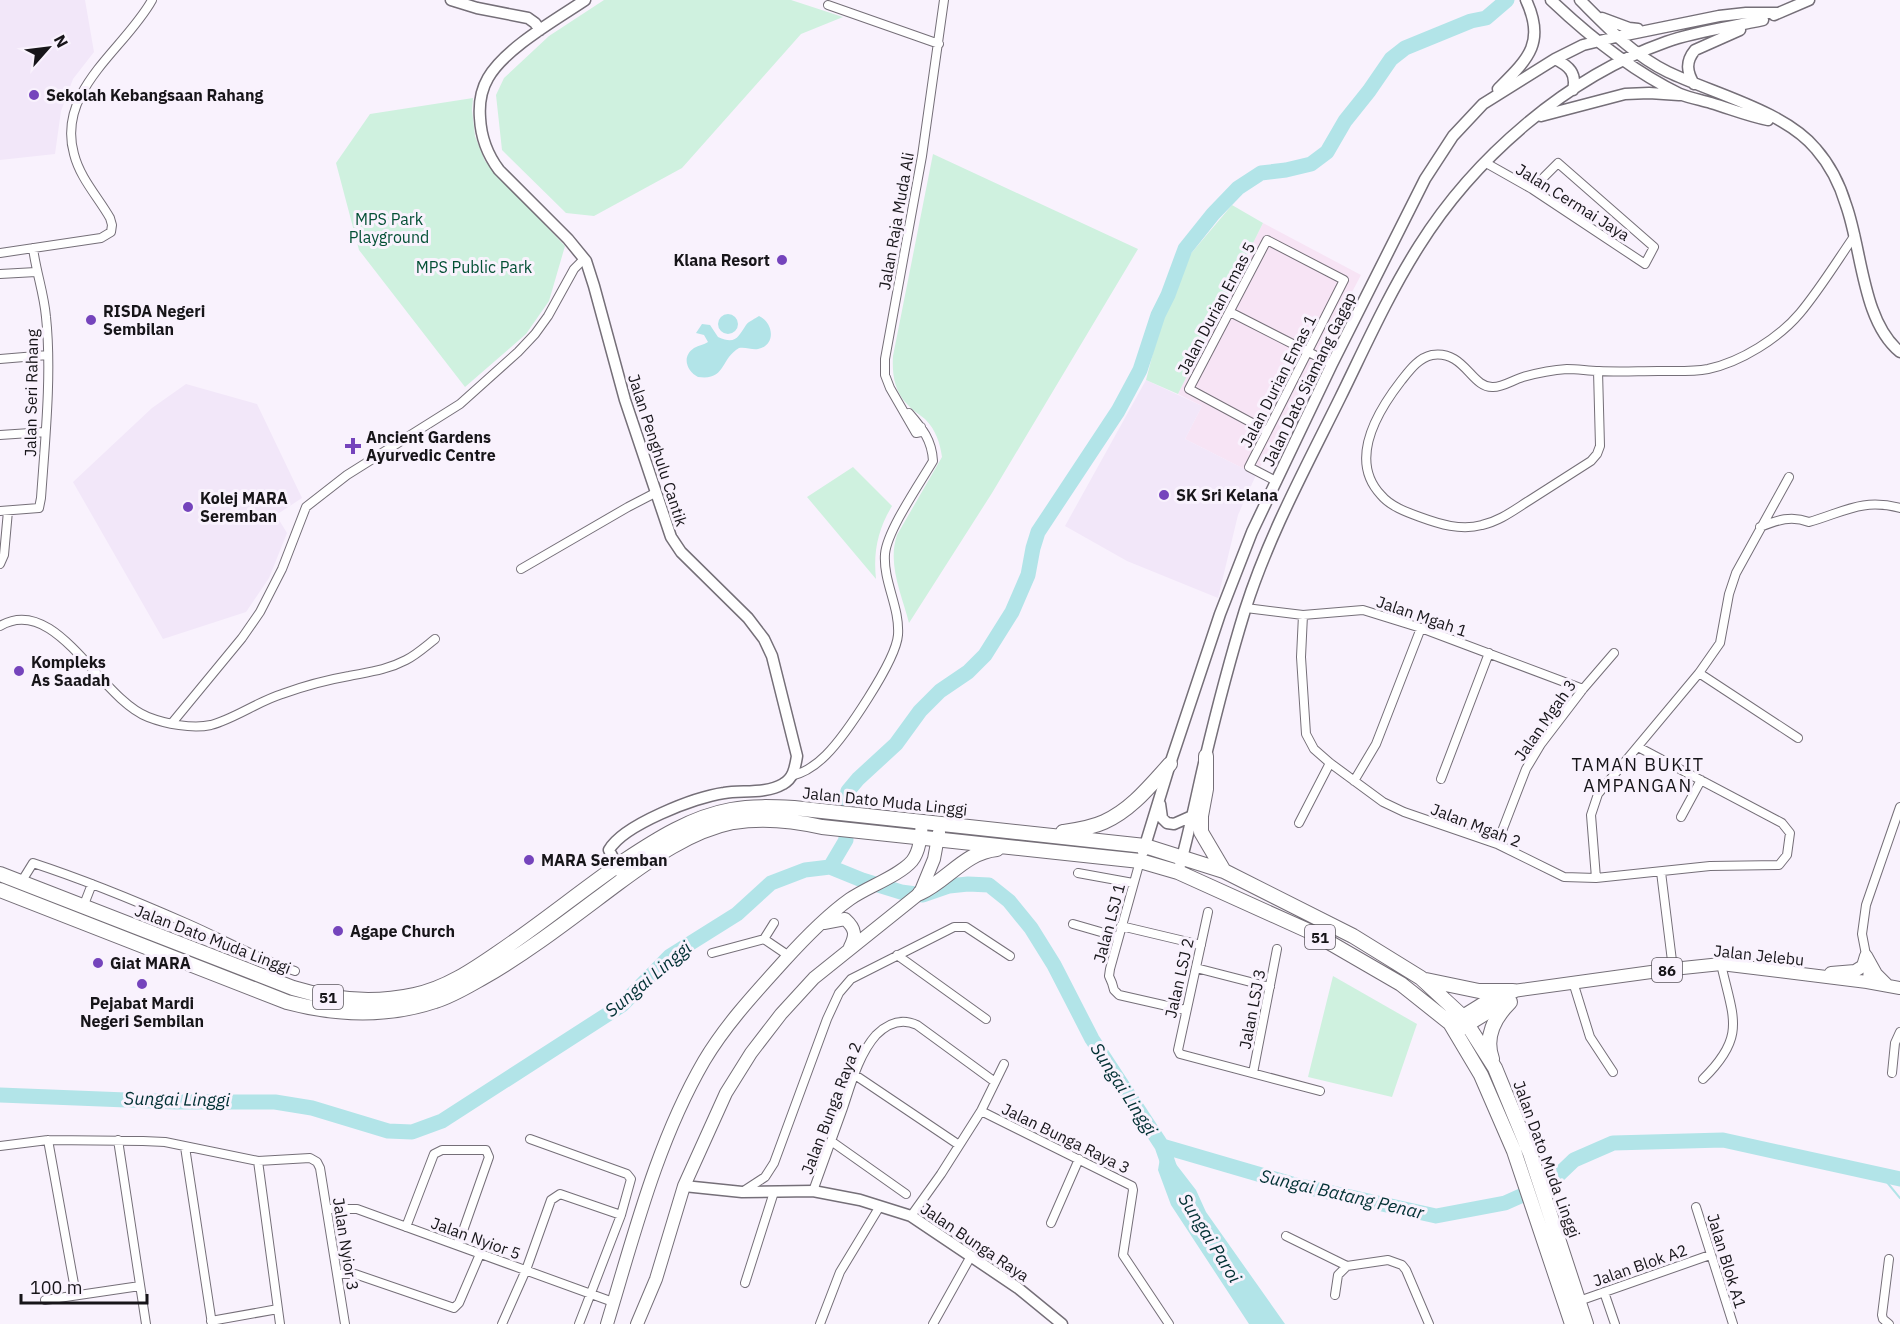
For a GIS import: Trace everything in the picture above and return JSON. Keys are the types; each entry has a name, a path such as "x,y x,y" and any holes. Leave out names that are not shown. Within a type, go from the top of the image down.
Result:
{"highway":[{"path":"1206,756 1206,789 1201,816 1201,832 1224,871"},
{"path":"1052,835 1104,822 1124,810 1141,796 1170,764"},
{"name":"Jalan Dato Muda Linggi","path":"0,874 293,988 339,999 389,998 414,995 457,979 513,943 616,866 664,836 686,825 729,810 772,807 1145,846 1224,871 1353,936 1421,978 1465,1020 1495,1068 1530,1153 1572,1324"},
{"name":"Jalan Dato Muda Linggi","path":"0,890 287,1002 337,1012 365,1012 415,1007 462,989 521,954 672,847 691,837 730,823 771,819 792,820 822,827 1140,861 1178,872 1313,933 1401,984 1453,1028 1481,1075 1545,1220 1579,1301 1586,1324"},
{"path":"920,893 940,882 965,860 989,850 1014,848"},
{"path":"1421,978 1512,997 1492,1025 1489,1039 1490,1054 1495,1068"}],"main road":[{"path":"451,0 477,8 528,18 540,30"},
{"name":"Jalan Penghulu Cantik","path":"585,0 540,30 502,61 488,78 479,104 482,136 490,157 499,170 568,239 584,259 594,286 625,400 671,537 681,552 748,618 764,639 772,656 795,742 797,756 791,776"},
{"path":"1483,104 1530,54 1535,26 1526,0"},
{"path":"1551,0 1597,41 1753,108 1801,134 1816,148 1838,184 1847,205 1871,305 1891,345 1900,352"},
{"path":"1580,0 1632,57 1682,95"},
{"path":"1694,84 1689,76 1687,64 1695,50 1809,0"},
{"name":"Jalan Dato Siamang Gagap","path":"1140,861 1170,764 1252,532 1332,364 1425,179 1454,136 1483,104 1583,45 1649,29 1719,16 1778,13"},
{"path":"1593,14 1629,28 1649,29"},
{"path":"1178,872 1206,756 1246,608 1292,497 1391,296 1418,248 1438,219 1486,163 1534,118 1600,72 1683,37 1763,20"},
{"path":"1556,59 1569,67 1575,81 1573,90"},
{"path":"1534,118 1625,94 1649,93 1682,95 1750,116 1780,122"},
{"path":"624,879 609,850 615,840 676,807 709,795 767,789 782,785 791,776"},
{"path":"1159,799 1162,818 1167,823 1174,824 1192,816"},
{"path":"607,1324 650,1183 677,1112 705,1059 735,1017 789,956 822,923 849,900 905,868 914,859 921,837 922,822"},
{"path":"637,1324 656,1279 684,1186 726,1094 751,1053 781,1014 814,978 920,893 933,859 940,824"},
{"path":"822,923 845,919 855,931 850,948"},
{"path":"1800,975 1855,971 1863,966 1866,956"},
{"path":"1866,956 1883,982 1895,988"},
{"name":"Jalan Jelebu","path":"1453,1028 1485,1002 1512,997 1544,987 1721,964 1867,982 1895,988"},
{"name":"Jalan Bunga Raya","path":"684,1186 742,1192 813,1191 860,1200 911,1216 1018,1288 1062,1324"}],"street":[{"path":"0,253 101,238 111,232 110,218 81,172 73,153 71,135 75,112 82,91 93,74 137,24 152,0"},
{"name":"Jalan Raja Muda Ali","path":"791,776 804,773 816,764 840,739 894,653 898,636 897,615 886,569 885,553 892,532 933,461 927,435 921,427 921,432 916,433 885,375 885,358 922,156 944,0"},
{"path":"828,5 939,44"},
{"name":"Jalan Cermai Jaya","path":"1486,163 1532,189 1645,264 1654,247 1558,163 1532,189"},
{"path":"1598,371 1600,446 1597,454 1591,461 1499,520 1480,526 1459,527 1436,523 1386,501 1375,489 1368,473 1366,454 1368,437 1391,394 1421,359 1432,355 1446,356 1458,361 1483,386 1493,387 1545,371 1708,369 1734,360 1780,332 1800,314 1855,235"},
{"name":"Jalan Durian Emas 5","path":"1267,431 1189,389 1267,240 1344,280"},
{"name":"Jalan Seri Rahang","path":"4,511 39,508 48,355 44,298 36,272 33,249"},
{"path":"172,723 242,638 260,612 282,569 306,507 347,475 460,404 535,334 548,316 574,269 584,259"},
{"path":"0,274 36,272"},
{"name":"Jalan Durian Emas 1","path":"1276,481 1249,467 1344,280"},
{"path":"1230,312 1332,364"},
{"path":"0,359 48,355"},
{"path":"0,435 45,432"},
{"path":"1596,878 1591,815 1598,794 1699,673 1720,643 1729,594 1736,573 1789,477"},
{"path":"521,569 655,493"},
{"path":"1760,527 1789,518 1809,522 1866,504 1884,504 1900,508"},
{"path":"0,564 4,555 4,511"},
{"name":"Jalan Mgah 1","path":"1246,608 1303,615 1363,610 1421,628 1583,689"},
{"name":"Jalan Mgah 2","path":"1303,615 1301,657 1306,734 1314,749 1330,763 1383,802 1404,812 1497,844 1564,877 1596,878 1710,866 1779,865 1787,855 1790,833 1782,823 1701,780"},
{"path":"0,626 10,620 24,619 40,622 57,633 123,703 148,717 187,726 211,725 279,695 347,676 382,670 408,659 435,639"},
{"path":"1354,781 1374,749 1421,628"},
{"path":"1441,779 1489,653"},
{"name":"Jalan Mgah 3","path":"1497,844 1526,769 1541,744 1614,653"},
{"path":"1699,673 1798,738"},
{"path":"1638,747 1701,780 1681,818"},
{"path":"1299,823 1330,763"},
{"path":"1867,982 1868,965 1862,934 1866,905 1900,807"},
{"name":"Jalan LSJ 1","path":"1140,861 1109,976 1114,990 1119,995 1185,1010"},
{"path":"14,896 33,863 92,884 186,923 271,963 295,971"},
{"path":"1660,872 1673,969"},
{"path":"1078,873 1133,884"},
{"path":"83,906 92,884"},
{"name":"Jalan LSJ 2","path":"1208,912 1178,1050 1184,1056 1253,1073"},
{"path":"712,953 764,939 774,922"},
{"path":"1073,924 1118,937"},
{"path":"1121,926 1201,945"},
{"path":"742,1192 765,1177 774,1163 827,1019 839,993 851,979 954,927 966,927 1010,956"},
{"path":"764,939 789,956"},
{"name":"Jalan LSJ 3","path":"1253,1073 1277,949"},
{"path":"897,955 986,1019"},
{"path":"1703,1079 1723,1057 1734,1024 1721,964"},
{"path":"1196,968 1270,987"},
{"path":"1573,982 1590,1037 1613,1072"},
{"name":"Jalan Bunga Raya 2","path":"813,1191 855,1075 874,1037 890,1024 907,1021 918,1025 995,1082"},
{"path":"1892,1073 1895,1043 1900,1032"},
{"path":"911,1216 981,1112 1004,1064"},
{"path":"1253,1073 1320,1091"},
{"path":"855,1075 959,1144"},
{"name":"Jalan Bunga Raya 3","path":"981,1112 1132,1186 1123,1255 1169,1324"},
{"path":"530,1139 627,1174 631,1179 621,1215 579,1324"},
{"path":"48,1140 76,1295"},
{"path":"0,1146 48,1140 165,1142 258,1161 280,1324"},
{"path":"118,1140 146,1324"},
{"path":"831,1141 906,1194"},
{"path":"185,1147 211,1322 278,1309"},
{"path":"406,1227 434,1154 442,1150 483,1149 488,1152 489,1156 458,1245"},
{"name":"Jalan Nyior 3","path":"258,1161 310,1158 317,1162 320,1168 345,1324"},
{"path":"1051,1223 1079,1159"},
{"path":"745,1283 774,1192"},
{"path":"502,1324 526,1270 551,1200 560,1194 621,1215"},
{"path":"820,1324 840,1272 880,1206"},
{"name":"Jalan Blok A1","path":"1696,1207 1732,1324"},
{"name":"Jalan Nyior 5","path":"327,1209 357,1209 613,1302"},
{"path":"1286,1236 1347,1266 1388,1260 1402,1265 1429,1324"},
{"path":"337,1274 356,1274 454,1308 459,1303 480,1254"},
{"name":"Jalan Blok A2","path":"1579,1301 1710,1255"},
{"path":"933,1324 971,1256"},
{"path":"1889,1260 1882,1314 1889,1324"},
{"path":"1335,1295 1338,1275 1347,1266"},
{"path":"45,1300 140,1286"},
{"path":"1604,1292 1615,1324"}],"shaded area":[{"name":"Sekolah Kebangsaan Rahang","path":"0,0 85,0 94,52 73,79 61,111 55,154 0,160"},
{"path":"1263,223 1361,275 1256,475 1185,439 1202,406 1178,394"},
{"name":"SK Sri Kelana","path":"1146,380 1202,406 1185,439 1256,475 1238,515 1218,598 1127,561 1065,526"},
{"name":"Kolej MARA Seremban","path":"186,384 257,404 302,498 276,515 287,533 269,578 246,612 163,639 73,482 152,408"}],"green space":[{"path":"604,0 791,0 843,17 801,34 682,168 594,216 566,213 502,150 496,95 504,78 549,36"},
{"name":"MPS Public Park","path":"473,98 475,136 485,161 565,246 549,301 526,334 465,387 359,250 336,163 370,114"},
{"path":"933,154 1138,249 992,493 909,623 897,579 894,546 897,535 942,457 935,432 899,393 894,375 893,356"},
{"path":"1232,205 1263,223 1178,394 1146,380 1162,318 1176,292 1188,257"},
{"path":"853,467 892,506 883,523 878,541 875,559 876,579 807,497"},
{"path":"1333,976 1417,1024 1392,1097 1308,1077"}],"water":[{"path":"728,314 735,317 738,324 735,331 728,334 721,331 718,324 721,317"},
{"path":"759,316 767,323 771,333 764,347 739,348 714,376 698,377 688,368 687,360 690,352 708,342 704,335 696,333 702,324 710,325 718,337 733,340 747,324"},
{"name":"Sungai Paroi","path":"1162,1146 1196,1190 1206,1212 1285,1324 1249,1324 1171,1205 1158,1170"}],"waterway":[{"path":"830,867 846,840 845,804 848,791 896,744 920,711 940,691 968,672 985,655 1012,612 1028,575 1038,532 1118,411 1140,370 1158,315 1185,249 1213,214 1238,188 1261,173 1311,164 1327,152 1345,121 1391,59 1405,48 1471,21 1486,18 1507,0"},
{"name":"Sungai Linggi","path":"0,1095 177,1102 275,1102 312,1108 388,1131 412,1132 442,1121 622,1005 670,956 737,914 771,883 805,870 830,867 901,892 923,895 949,886 989,885 1009,901 1031,928 1054,965 1092,1039 1162,1146 1169,1166"},
{"name":"Sungai Batang Penar","path":"1162,1146 1292,1184 1436,1216 1505,1203 1550,1183 1574,1160 1613,1143 1723,1140 1900,1179"},
{"path":"1881,1175 1900,1198"}],"place":[{"name":"Sekolah Kebangsaan Rahang","path":"34,95"},
{"name":"Klana Resort","path":"782,260"},
{"name":"RISDA Negeri Sembilan","path":"91,320"},
{"name":"Ancient Gardens Ayurvedic Centre","path":"353,446"},
{"name":"SK Sri Kelana","path":"1164,495"},
{"name":"Kolej MARA Seremban","path":"188,507"},
{"name":"Kompleks As Saadah","path":"19,671"},
{"name":"MARA Seremban","path":"529,860"},
{"name":"Agape Church","path":"338,931"},
{"name":"Giat MARA","path":"98,963"},
{"name":"Pejabat Mardi Negeri Sembilan","path":"142,984"}],"district":[{"name":"TAMAN BUKIT AMPANGAN","path":"1638,774"}],"park label":[{"name":"MPS Park Playground","path":"389,228"}]}
